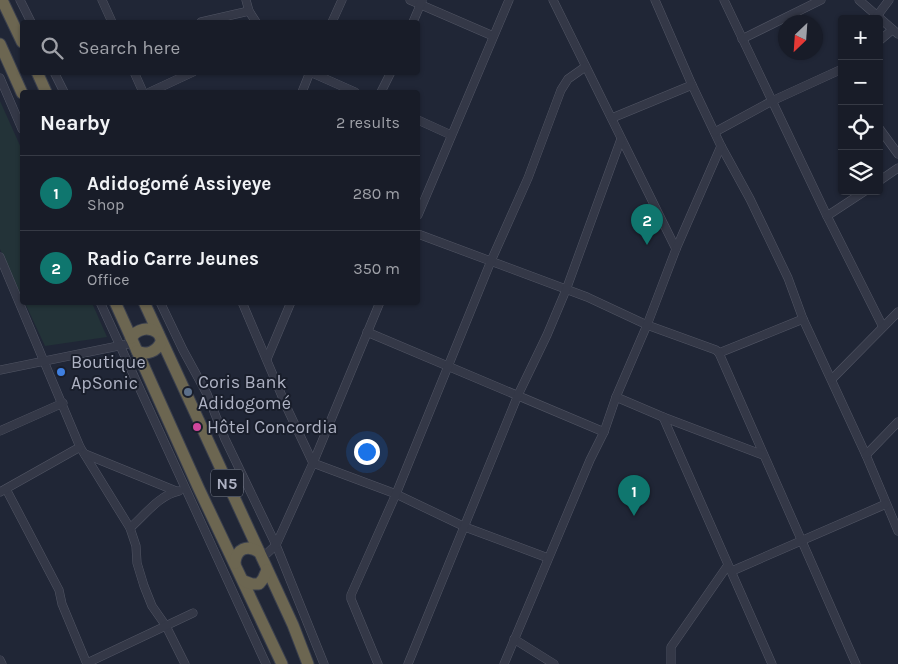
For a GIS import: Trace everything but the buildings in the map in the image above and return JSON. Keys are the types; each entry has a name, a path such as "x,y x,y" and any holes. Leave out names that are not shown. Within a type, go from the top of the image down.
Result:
{"highway":[{"path":"2,0 20,38"},
{"path":"0,44 21,90"},
{"path":"38,75 45,90"},
{"name":"N5","path":"117,305 199,489 236,563 282,664"},
{"name":"N5","path":"145,305 293,625 308,664"},
{"path":"142,329 154,330 159,337 158,347 144,354 134,344 135,333 142,329"},
{"path":"236,563 237,554 242,549 249,547 260,555"},
{"path":"244,581 259,584 267,570"}],"street":[{"path":"20,0 30,20"},
{"path":"102,0 111,20"},
{"path":"246,0 249,11 255,20"},
{"path":"333,20 342,0"},
{"path":"410,0 422,2 493,36"},
{"path":"420,210 509,0"},
{"path":"553,0 676,249"},
{"path":"655,0 721,146 750,199 788,278 804,319 866,455 898,531"},
{"path":"724,0 827,216 883,327"},
{"path":"742,39 821,0"},
{"path":"859,0 876,15"},
{"path":"878,15 889,0"},
{"path":"414,20 422,2"},
{"path":"210,20 249,11"},
{"path":"883,21 895,32 883,39"},
{"path":"378,664 351,597 396,494 491,261 528,178 563,85 585,67"},
{"path":"715,132 772,101 838,73"},
{"path":"56,75 63,90"},
{"path":"135,75 142,90"},
{"path":"154,90 187,75"},
{"path":"303,90 309,75"},
{"path":"317,75 350,90"},
{"path":"382,90 390,75"},
{"path":"0,78 20,124"},
{"path":"612,118 692,85"},
{"path":"420,121 451,135"},
{"path":"883,133 898,154"},
{"path":"408,664 518,395 566,290 621,139"},
{"path":"504,664 590,460 604,432 616,397 647,325 676,249 721,146"},
{"path":"883,179 898,168"},
{"path":"827,216 859,195"},
{"path":"420,235 587,297 647,325 719,352 856,664"},
{"path":"0,258 20,304"},
{"path":"20,305 80,447 130,528 136,546 137,563 152,606 166,626 185,664"},
{"path":"101,305 266,664"},
{"path":"164,305 183,350 207,394 276,545 324,664"},
{"path":"243,305 287,408 313,462 396,494 465,527 548,558"},
{"path":"267,359 290,305"},
{"path":"260,555 276,545 379,305"},
{"path":"832,379 898,312"},
{"path":"719,352 804,319"},
{"path":"367,332 604,432"},
{"path":"0,370 120,345 134,344"},
{"path":"616,397 763,455"},
{"path":"0,431 63,404"},
{"path":"663,417 772,664"},
{"path":"866,455 898,422"},
{"path":"80,447 3,491 59,590 62,604 87,664 193,613"},
{"path":"85,454 176,491"},
{"path":"130,528 157,502 176,491 186,490"},
{"path":"671,664 671,647 730,568 802,541 886,504"},
{"path":"514,639 554,664"},
{"path":"0,660 2,664"}],"shaded area":[{"path":"0,101 20,146 20,293 0,249"},
{"path":"26,305 93,305 107,337 45,346"}],"place":[{"name":"Radio Carre Jeunes","path":"647,245"},
{"name":"Boutique ApSonic","path":"61,372"},
{"name":"Coris Bank Adidogomé","path":"188,392"},
{"name":"Hôtel Concordia","path":"197,427"},
{"name":"Adidogomé Assiyeye","path":"634,516"}]}
